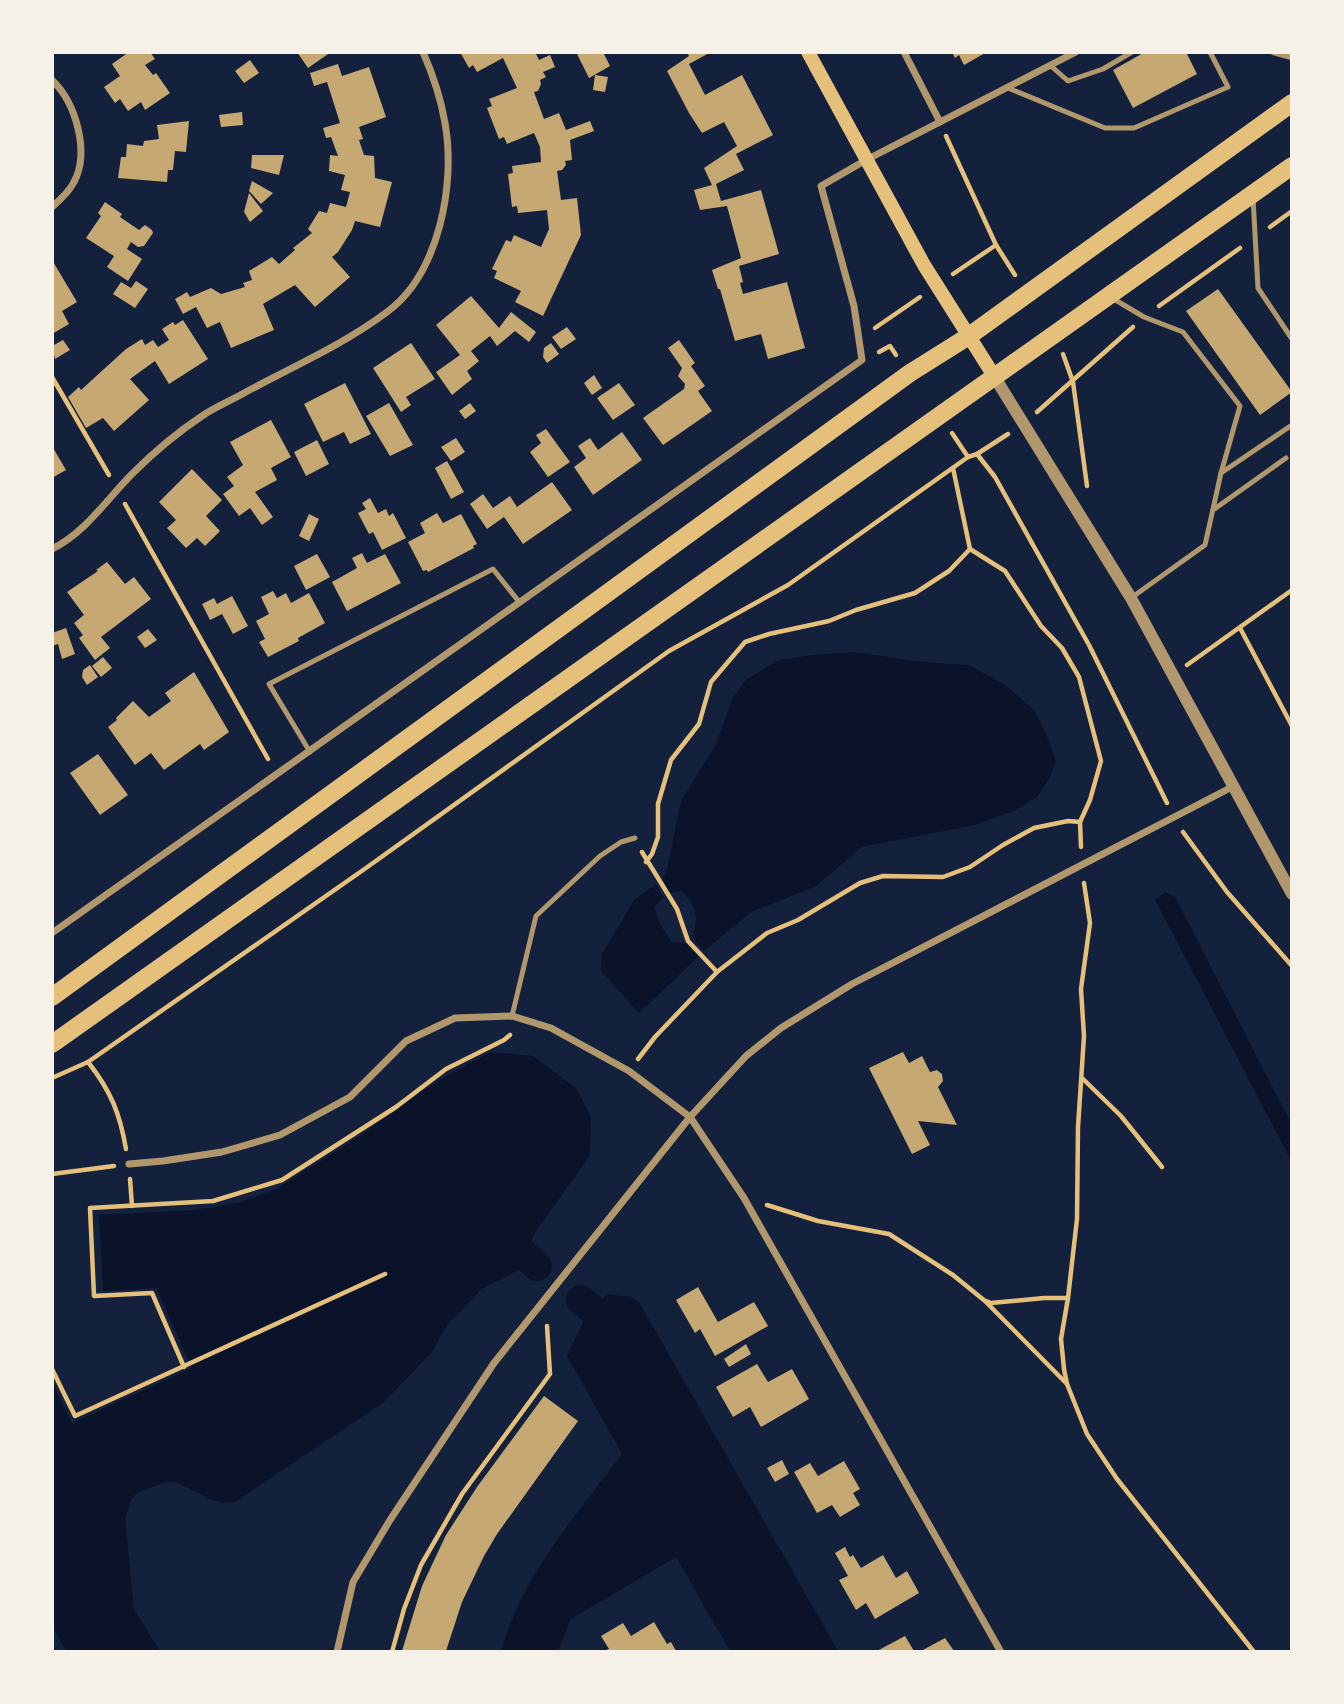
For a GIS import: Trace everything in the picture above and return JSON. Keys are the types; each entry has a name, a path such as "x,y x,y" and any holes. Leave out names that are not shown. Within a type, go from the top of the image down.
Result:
{"main road":[{"path":"808,52 924,265 994,376"},
{"path":"52,997 910,373 969,336 1292,103"},
{"path":"52,1044 1292,166"}],"street":[{"path":"52,549 67,542 90,522 117,490 160,449 203,415 356,334 390,310 410,289 427,262 446,200 446,125 432,73 423,52"},
{"path":"904,52 940,122"},
{"path":"52,933 862,360 854,306 821,186 1076,52"},
{"path":"1274,52 1292,57"},
{"path":"52,80 70,103 79,128 80,156 75,181 52,207"},
{"path":"994,376 1131,598 1292,894"},
{"path":"337,1651 353,1583 494,1363 690,1117 746,1056 781,1028 852,984 1234,786"},
{"path":"128,1164 222,1152 280,1135 350,1097 406,1041 455,1018 512,1016 526,1020 551,1028 629,1071 690,1117 744,1198 1001,1651"}],"lane":[{"path":"1051,66 1068,81 1102,69 1132,52"},
{"path":"1008,88 1105,128 1134,128 1228,87 1210,52"},
{"path":"1252,195 1258,288 1292,339"},
{"path":"1108,296 1144,317 1183,332 1240,406 1205,544 1131,598"},
{"path":"1221,473 1292,425"},
{"path":"1213,510 1286,458"},
{"path":"310,752 270,684 493,569 520,603"},
{"path":"512,1016 536,916 600,856 621,842 635,838"}],"path":[{"path":"940,122 996,245 1028,293"},
{"path":"1073,382 1144,317 1292,211"},
{"path":"1055,333 1073,382 1087,489"},
{"path":"52,377 277,775"},
{"path":"52,1078 88,1062 668,651 788,585 968,457 977,454 995,477 1089,645 1174,818 1188,841 1227,892 1292,966"},
{"path":"953,468 970,549 1005,571 1041,626 1062,648 1079,677 1101,761 1090,800 1080,822 1081,864 1090,923 1081,989 1084,1036 1078,1126 1077,1219 1061,1339 1067,1384 1087,1434 1117,1479 1254,1651"},
{"path":"646,862 658,837 658,804 671,760 699,724 711,682 745,642 768,634 829,621 856,610 915,593 949,571 970,549"},
{"path":"1174,675 1292,590"},
{"path":"1240,627 1292,726"},
{"path":"629,1071 655,1037 717,972 767,933 798,920 860,883 883,876 943,877 970,867 1034,828 1068,821 1080,822"},
{"path":"635,838 646,862 677,909 688,941 717,972"},
{"path":"184,1367 152,1293 94,1296 90,1209 213,1201 282,1180 396,1107 446,1069 504,1040 526,1020"},
{"path":"88,1062 104,1082 120,1117 132,1206"},
{"path":"1082,1079 1121,1116 1162,1167"},
{"path":"52,1174 128,1164"},
{"path":"744,1198 818,1221 889,1234 953,1275 985,1301 1067,1384"},
{"path":"52,1369 75,1416 385,1274"},
{"path":"985,1301 991,1303 1068,1298"},
{"path":"392,1651 421,1565 462,1494 550,1374 547,1325"}],"water":[{"path":"854,652 969,665 1005,685 1034,710 1056,761 1051,776 1037,797 1016,810 975,825 862,847 815,887 753,911 704,951 692,937 696,918 690,901 681,891 670,893 662,880 667,870 681,801 716,744 733,697 747,679 779,660"},
{"path":"656,884 663,897 654,908 661,926 672,942 685,943 698,957 639,1013 601,971 602,954 634,900"},
{"path":"1165,892 1175,897 1291,1123 1291,1160 1155,900"},
{"path":"491,1052 533,1056 576,1088 591,1117 590,1155 535,1233 520,1269 483,1288 448,1324 432,1352 383,1403 235,1502 212,1500 175,1482 166,1482 139,1492 132,1498 125,1518 134,1609 160,1651 66,1651 53,1628 52,1382 72,1423 192,1368 156,1288 103,1291 99,1215 196,1210 238,1203 278,1188 349,1143 439,1080"},
{"path":"609,1294 631,1297 639,1302 838,1651 730,1651 676,1557 571,1619 558,1651 501,1651 511,1623 537,1571 622,1454 567,1356 589,1314"}],"building":[{"path":"129,52 150,52 155,59 145,65 153,75 156,73 170,93 145,110 141,102 128,111 120,99 115,103 104,87 120,76 112,64"},
{"path":"297,52 331,52 308,68"},
{"path":"460,52 535,52 539,60 550,55 555,67 543,72 546,77 540,80 538,91 534,92 544,119 559,113 566,130 590,121 594,131 570,140 572,160 565,161 566,165 562,170 557,171 561,200 577,198 581,235 543,316 515,302 521,291 494,278 497,271 492,269 506,240 511,242 514,235 541,247 549,229 547,210 518,213 517,206 512,207 508,174 513,173 512,166 541,162 540,147 534,133 507,144 504,137 499,139 487,108 492,106 489,99 517,88 503,58 477,72 473,65 469,68"},
{"path":"603,52 610,66 589,78 577,54"},
{"path":"687,52 711,52 689,64 705,95 742,75 773,135 736,154 744,170 716,184 721,201 761,190 779,254 739,266 743,294 787,282 805,348 768,359 761,334 735,341 712,270 741,258 727,206 700,210 694,190 712,185 704,168 737,146 724,122 702,133 689,113 667,71 689,56"},
{"path":"952,52 987,52 964,65 959,55 955,58"},
{"path":"1145,52 1186,52 1197,74 1133,108 1113,70"},
{"path":"250,60 259,73 244,83 235,71"},
{"path":"338,64 342,76 369,67 386,117 359,127 363,139 359,140 364,155 374,156 375,178 392,182 380,227 355,221 338,252 332,257 350,277 315,307 295,285 263,304 274,330 231,348 220,322 207,328 196,307 183,314 175,299 187,292 190,297 211,288 221,294 245,287 243,283 252,280 249,271 272,257 279,264 312,233 308,229 319,211 327,213 330,203 346,207 350,192 341,190 345,175 329,171 330,155 338,156 331,137 326,138 323,128 340,123 327,82 314,86 310,73"},
{"path":"595,75 608,77 605,92 593,90"},
{"path":"242,112 243,125 221,127 219,115"},
{"path":"189,121 186,152 175,151 173,170 168,170 167,182 118,178 121,157 126,157 127,144 143,146 144,141 159,139 157,125"},
{"path":"252,155 284,155 279,175 251,168"},
{"path":"252,181 273,193 261,204 249,191"},
{"path":"249,193 263,211 250,222 244,212"},
{"path":"105,202 139,230 145,225 153,233 144,246 138,247 131,242 127,249 142,259 128,281 107,267 114,256 86,238 101,216 98,213"},
{"path":"52,260 77,302 62,311 69,324 52,334"},
{"path":"136,281 148,289 135,308 113,294 121,282 131,288"},
{"path":"1218,289 1292,392 1260,415 1186,311"},
{"path":"471,296 499,328 511,312 536,332 529,342 515,331 497,346 490,336 471,351 479,361 467,371 472,379 452,395 436,372 460,355 436,325"},
{"path":"183,320 208,359 169,384 155,361 130,379 149,400 114,431 103,418 86,428 68,397 79,387 81,390 126,349 142,339 145,345 153,340 158,347 169,340 162,329 173,322 175,325"},
{"path":"567,327 576,339 561,349 552,337"},
{"path":"63,340 70,350 55,359 52,346"},
{"path":"679,340 695,363 691,366 705,386 698,391 712,411 663,445 643,418 684,389 685,384 678,376 682,368 668,348"},
{"path":"411,343 435,379 406,397 411,405 401,412 373,368"},
{"path":"551,343 559,354 547,363 543,357 544,348"},
{"path":"594,375 602,388 592,395 584,383"},
{"path":"345,383 371,434 350,444 344,432 323,442 304,404"},
{"path":"619,383 635,405 613,420 597,398"},
{"path":"389,403 413,445 390,456 366,416"},
{"path":"470,403 476,411 465,419 459,411"},
{"path":"271,420 291,457 271,468 277,480 255,492 273,517 262,525 250,508 239,516 223,494 234,486 227,477 243,465 230,442"},
{"path":"546,429 570,462 548,477 530,452 541,443 536,435"},
{"path":"622,432 642,460 593,495 574,467 586,458 578,446 590,438 598,450"},
{"path":"456,438 465,452 451,461 441,447"},
{"path":"317,440 329,464 306,476 294,452"},
{"path":"52,446 66,470 52,478"},
{"path":"447,461 464,492 451,499 435,468"},
{"path":"192,469 222,500 206,516 220,531 205,546 197,538 186,548 167,528 176,520 159,502"},
{"path":"552,482 572,510 523,544 504,517 487,529 470,504 483,494 493,508 510,496 517,507"},
{"path":"370,498 378,513 386,509 389,516 393,513 406,538 382,550 373,532 369,534 358,513 366,509 362,503"},
{"path":"437,513 443,523 461,514 477,544 428,572 423,571 408,542 425,533 420,523"},
{"path":"309,514 319,519 309,541 299,536"},
{"path":"362,553 367,563 385,554 401,583 347,611 332,582 357,568 352,558"},
{"path":"317,554 330,577 306,590 294,566"},
{"path":"107,562 125,584 134,577 151,599 101,637 110,648 95,660 79,638 83,635 74,623 84,615 67,592"},
{"path":"273,591 277,598 286,593 291,603 309,593 325,623 298,638 299,641 268,657 259,642 265,639 256,621 269,614 261,597"},
{"path":"232,596 248,626 233,634 222,614 210,620 202,604 214,598 217,604"},
{"path":"66,628 75,654 62,659 58,644 52,646 52,633"},
{"path":"148,629 157,640 145,648 137,637"},
{"path":"103,657 112,668 101,677 92,666"},
{"path":"90,665 98,677 87,685 82,677 83,670"},
{"path":"194,672 229,732 204,750 200,744 164,770 151,753 135,765 108,727 133,701 149,717 171,701 165,693"},
{"path":"98,754 128,795 100,815 70,773"},
{"path":"903,1052 909,1063 922,1056 930,1072 937,1070 942,1074 943,1081 938,1087 957,1125 918,1121 930,1145 912,1154 869,1068"},
{"path":"698,1287 718,1322 754,1302 768,1326 715,1356 700,1329 695,1333 676,1300"},
{"path":"746,1344 751,1354 729,1367 724,1359"},
{"path":"757,1364 768,1382 792,1369 809,1399 761,1427 750,1407 733,1417 716,1387"},
{"path":"544,1396 578,1421 484,1556 462,1602 446,1651 402,1651 422,1586 446,1535 477,1487"},
{"path":"782,1460 789,1474 775,1482 767,1468"},
{"path":"844,1461 860,1489 853,1493 860,1505 840,1517 832,1505 817,1513 794,1472 810,1463 818,1476"},
{"path":"845,1547 861,1568 883,1555 896,1578 907,1571 919,1593 875,1619 866,1603 856,1610 839,1580 848,1576 835,1553"},
{"path":"654,1622 667,1644 671,1642 676,1651 604,1651 609,1649 601,1636 623,1623 631,1636"},
{"path":"905,1636 914,1651 877,1651"},
{"path":"945,1638 954,1651 921,1651"}],"waterway":[{"path":"525,1255 537,1266"},
{"path":"581,1300 592,1309 614,1344"}]}
